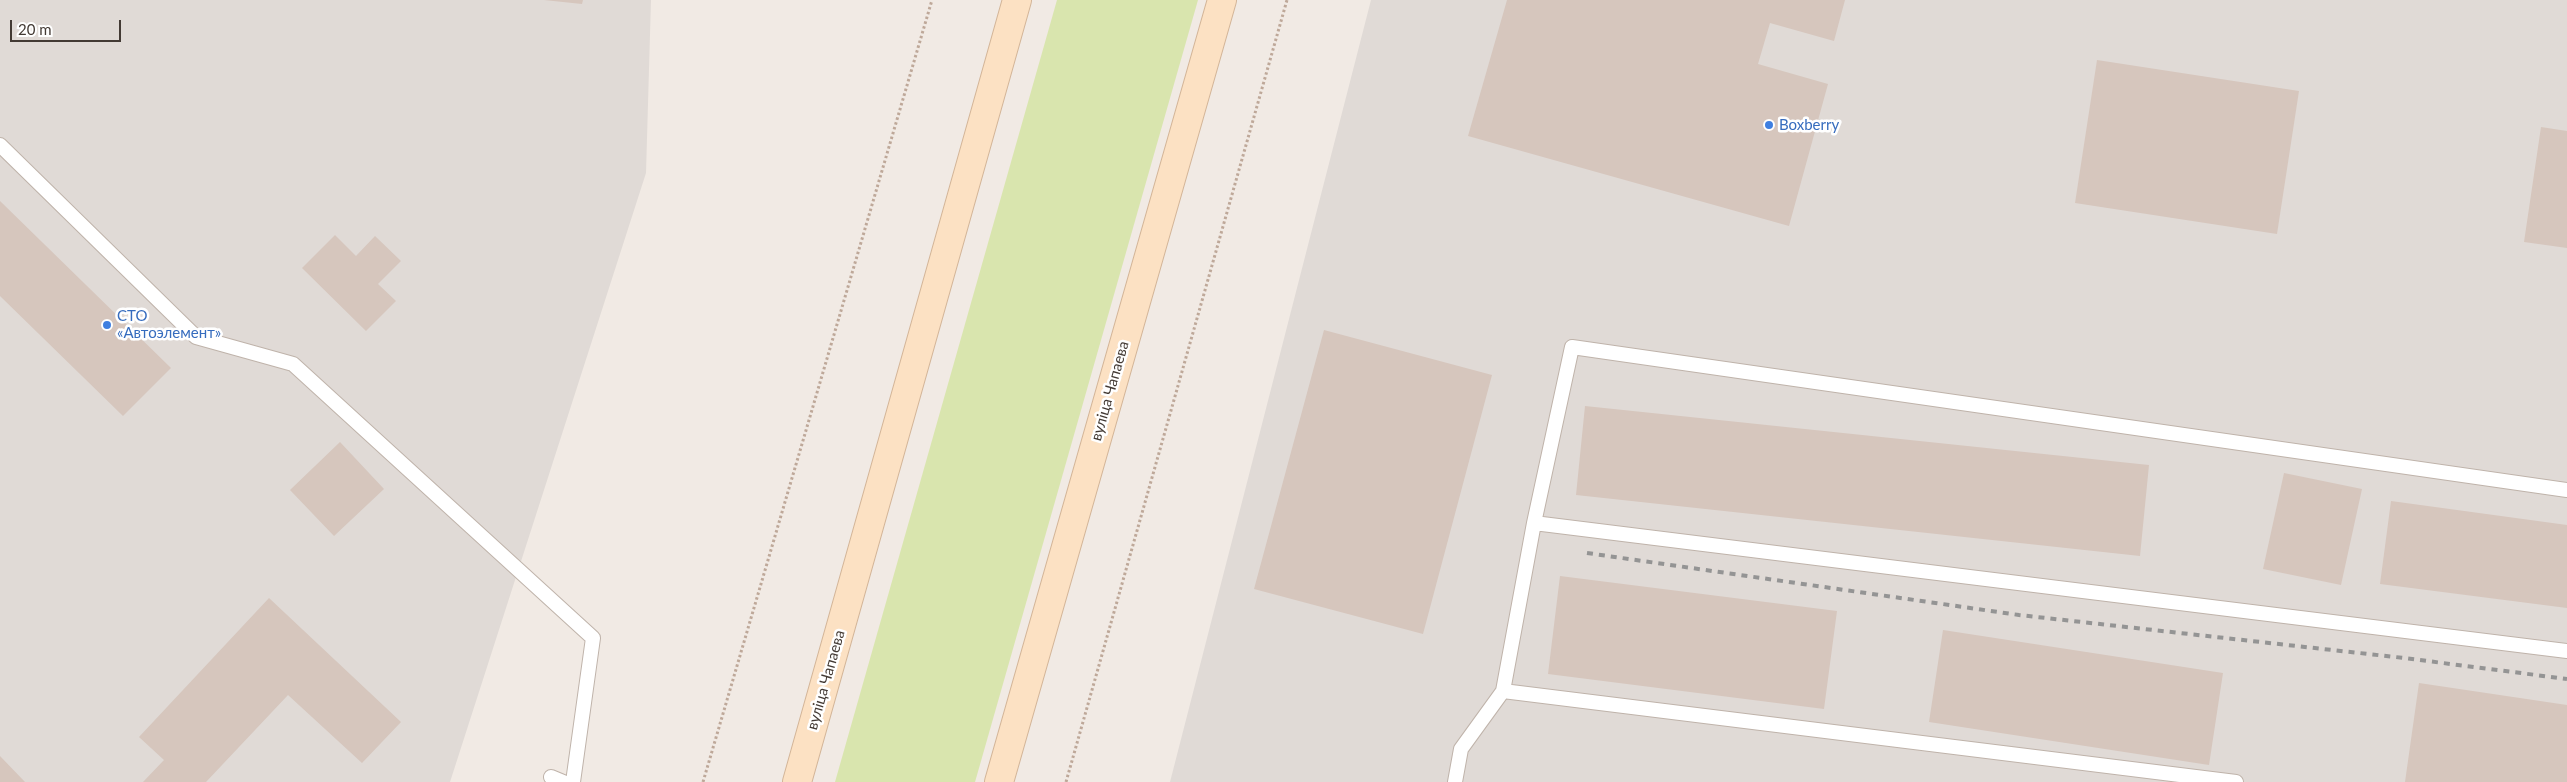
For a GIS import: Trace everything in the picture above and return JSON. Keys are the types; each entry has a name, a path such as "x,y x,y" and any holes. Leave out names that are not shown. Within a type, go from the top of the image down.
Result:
{"main road":[{"name":"вуліца Чапаева","path":"797,782 1017,0"},
{"name":"вуліца Чапаева","path":"998,782 1222,0"}],"lane":[{"path":"0,145 196,337 293,364 593,638 573,782"},
{"path":"1455,782 1461,749 1503,691 1534,523 1572,347 2567,490"},
{"path":"1534,523 2567,651"},
{"path":"1503,691 2236,782"}],"path":[{"path":"704,782 932,0"},
{"path":"1066,782 1287,0"}],"shaded area":[{"path":"0,0 651,0 646,173 450,782 0,782"},
{"path":"1371,0 2567,0 2567,782 1170,782"}],"green space":[{"path":"1057,0 1198,0 975,782 835,782"}],"building":[{"path":"544,0 583,0 582,4"},
{"path":"1507,0 1845,0 1834,41 1770,23 1758,64 1828,84 1789,226 1468,136"},
{"path":"2097,60 2299,91 2277,234 2075,203"},
{"path":"2541,127 2567,131 2567,248 2524,242"},
{"path":"0,201 171,368 123,416 0,296"},
{"path":"335,235 356,256 375,236 401,261 378,284 396,301 366,331 302,268"},
{"path":"1324,330 1492,375 1423,634 1254,589"},
{"path":"1585,406 2149,465 2140,556 1576,495"},
{"path":"340,442 384,489 334,536 290,490"},
{"path":"2284,473 2362,489 2341,585 2263,569"},
{"path":"2391,501 2567,525 2567,608 2380,584"},
{"path":"1560,576 1837,611 1824,709 1548,674"},
{"path":"269,598 401,722 362,763 288,695 206,782 143,782 164,760 139,737"},
{"path":"1943,630 2223,673 2209,765 1929,722"},
{"path":"2419,683 2567,705 2567,782 2405,782"},
{"path":"0,756 25,782 0,782"}],"railway":[{"path":"1587,553 2019,615 2404,658 2567,679"}],"place":[{"name":"Boxberry","path":"1769,125"},
{"name":"СТО «Автоэлемент»","path":"107,325"}]}
